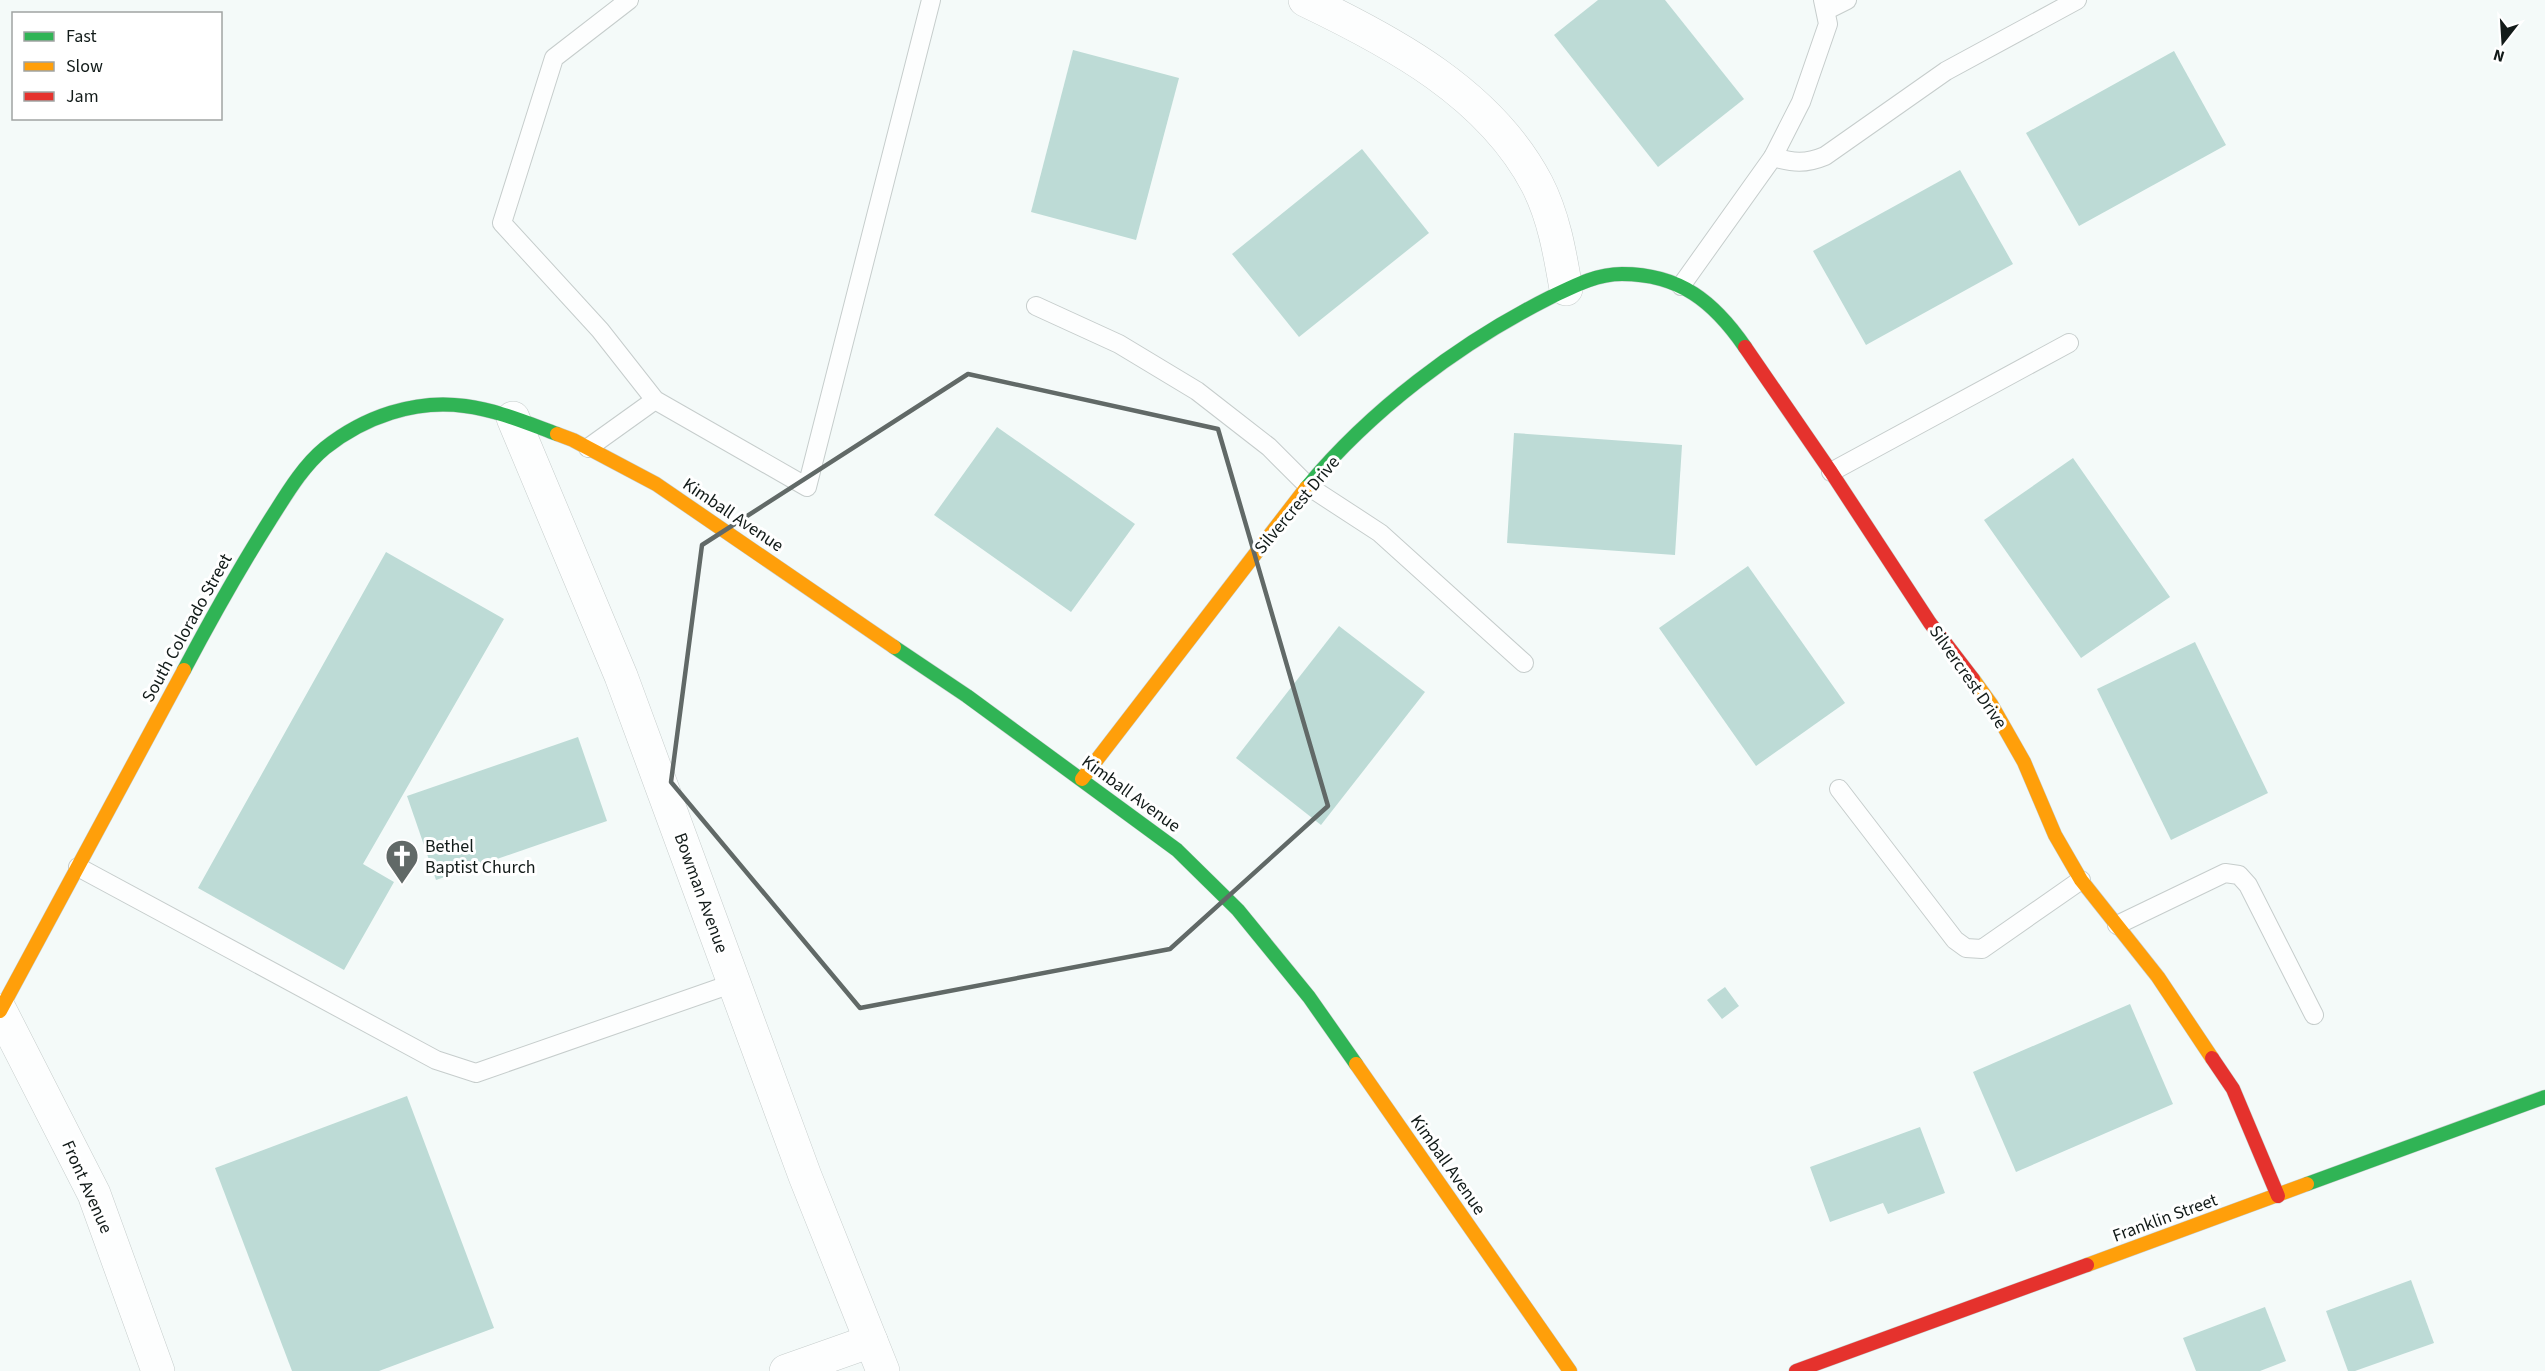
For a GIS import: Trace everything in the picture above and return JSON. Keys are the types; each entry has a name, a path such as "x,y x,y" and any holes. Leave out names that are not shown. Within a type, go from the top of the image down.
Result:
{"street":[{"path":"1305,0 1350,21 1432,71 1479,107 1508,139 1538,185 1557,235 1566,289"},
{"name":"Silvercrest Drive","path":"1082,779 1308,486 1371,422 1445,361 1526,310 1584,281 1620,274 1650,276 1681,286 1698,295 1725,319 1831,472 1930,623 1952,649 1991,704 2024,762 2055,835 2081,880 2158,977 2233,1089 2278,1196"},
{"name":"South Colorado Street","path":"0,1010 232,580 294,482 324,448 361,424 399,410 420,406 465,406 513,417"},
{"name":"Kimball Avenue","path":"513,417 588,448 656,484 967,696 1177,850 1238,910 1309,997 1570,1371"},
{"name":"Bowman Avenue","path":"513,417 621,676 805,1176 883,1371"},
{"name":"Front Avenue","path":"0,1010 94,1194 158,1371"},
{"name":"Franklin Street","path":"1796,1371 2545,1097"},
{"path":"786,1371 871,1341"}],"lane":[{"path":"629,0 554,58 502,223 600,330 655,400 807,487 931,0"},
{"path":"1681,286 1773,157 1801,102 1828,24 1825,5 1847,0"},
{"path":"1773,157 1795,163 1813,161 1825,156 1946,71 2077,0"},
{"path":"1036,306 1119,344 1197,391 1269,447 1308,486 1380,533 1524,663"},
{"path":"1831,472 2069,343"},
{"path":"588,448 655,400"},
{"path":"1839,789 1955,940 1966,948 1982,949 2081,880"},
{"path":"78,867 436,1060 476,1073 734,983"},
{"path":"2117,925 2225,873 2239,875 2248,885 2314,1015"}],"highlighted area":[{"path":"968,374 1218,429 1328,806 1170,949 860,1008 671,782 702,545"}],"building":[{"path":"1598,0 1665,0 1744,99 1658,167 1554,35"},
{"path":"1073,50 1179,78 1136,240 1031,212"},
{"path":"2174,51 2226,145 2079,226 2026,133"},
{"path":"1362,149 1429,233 1299,337 1232,254"},
{"path":"1960,170 2013,264 1866,345 1813,251"},
{"path":"997,427 1135,524 1071,612 934,515"},
{"path":"1514,433 1682,445 1675,555 1507,543"},
{"path":"2073,458 2170,597 2081,658 1984,520"},
{"path":"386,552 504,619 363,864 394,882 344,970 198,888"},
{"path":"1748,566 1845,703 1756,766 1659,628"},
{"path":"1339,626 1425,692 1321,825 1236,758"},
{"path":"2195,642 2268,793 2171,840 2097,689"},
{"path":"578,737 607,821 436,880 407,796"},
{"path":"1725,987 1739,1006 1722,1019 1707,1000"},
{"path":"2130,1004 2173,1104 2016,1172 1973,1072"},
{"path":"407,1096 494,1328 379,1371 292,1371 215,1168"},
{"path":"1920,1127 1945,1193 1888,1214 1883,1203 1830,1222 1810,1167"},
{"path":"2411,1280 2434,1343 2355,1371 2348,1371 2326,1311"},
{"path":"2265,1307 2286,1361 2260,1371 2196,1371 2183,1338"}],"traffic: fast":[{"path":"1306,488 1331,459 1387,406 1449,358 1515,316 1566,290 1602,276 1643,275 1678,285 1708,304 1745,347"},
{"path":"184,670 236,576 288,491 317,456 340,437 373,419 428,405 465,406 489,411 557,434"},
{"path":"894,647 967,696 1177,850 1238,910 1309,997 1356,1064"},
{"path":"2307,1184 2545,1097"}],"traffic: slow":[{"path":"557,434 573,440 656,484 894,647"},
{"path":"1082,779 1306,488"},
{"path":"0,1011 184,670"},
{"path":"1973,679 1991,704 2024,762 2055,835 2081,880 2158,977 2212,1058"},
{"path":"1356,1064 1570,1371"},
{"path":"2087,1265 2307,1184"}],"traffic: jam":[{"path":"1745,347 1831,472 1930,623 1973,679"},
{"path":"2212,1058 2233,1089 2278,1196"},
{"path":"1796,1371 2087,1265"}],"place":[{"name":"Bethel Baptist Church","path":"402,885"}]}
